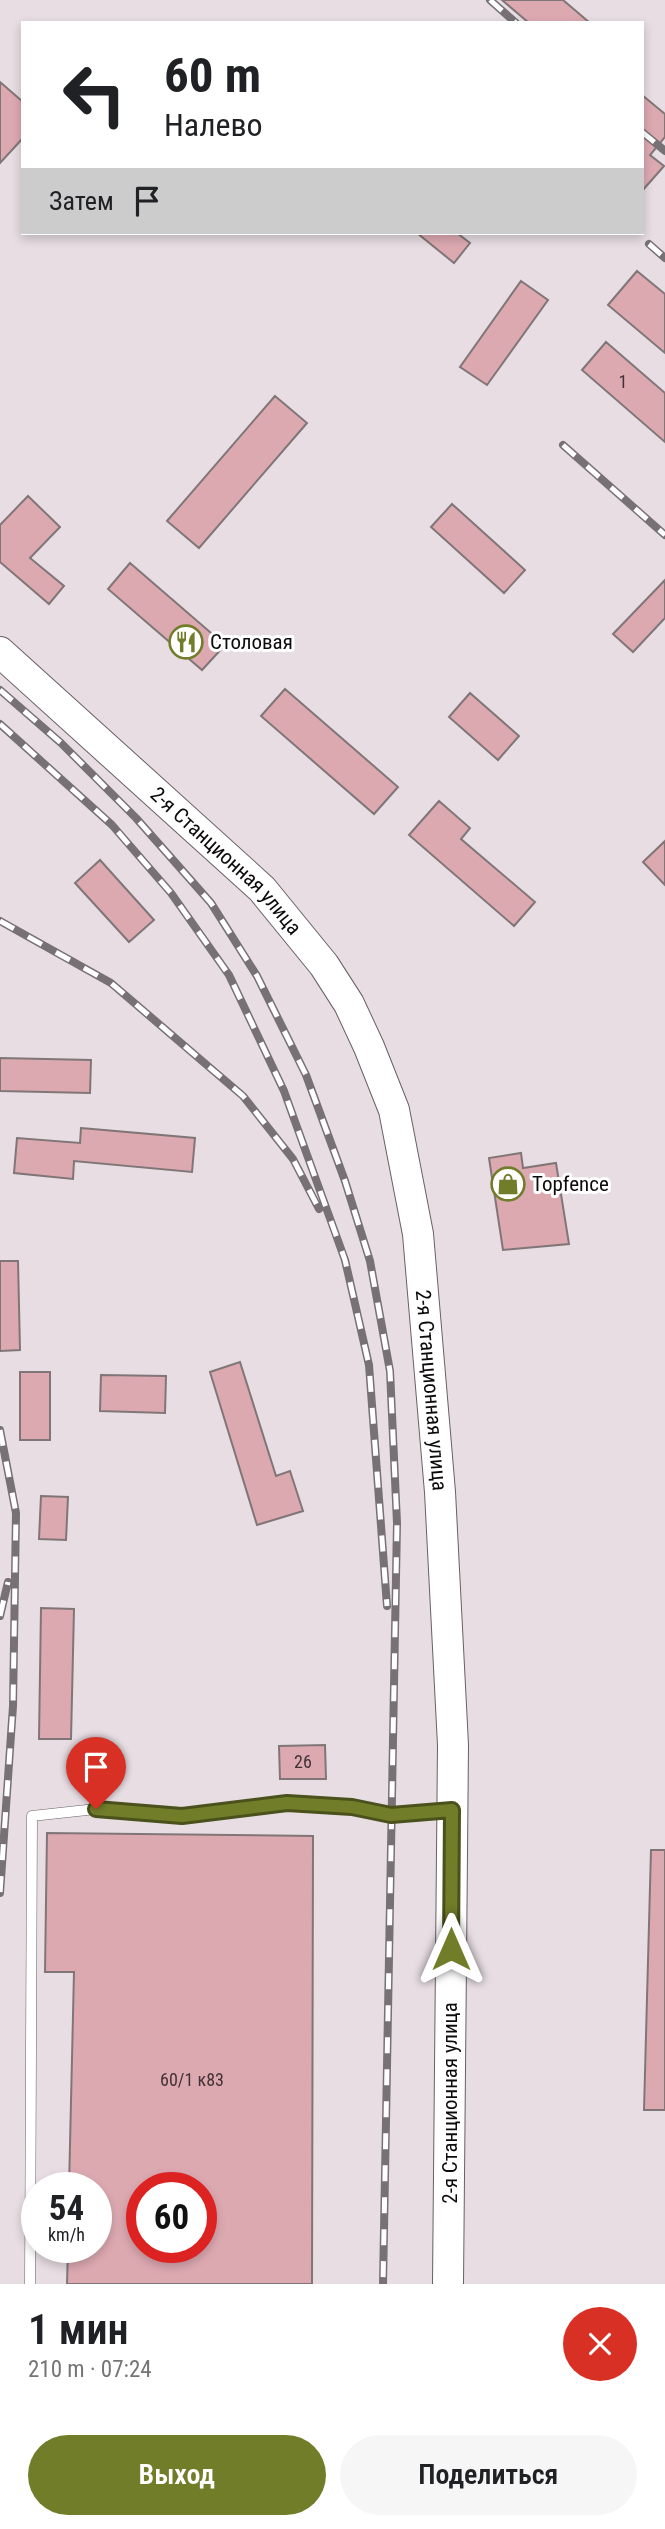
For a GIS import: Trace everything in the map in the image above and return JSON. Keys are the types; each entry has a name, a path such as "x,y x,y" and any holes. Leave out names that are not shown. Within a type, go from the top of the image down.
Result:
{"main road":[{"name":"2-я Станционная улица","path":"0,652 262,889 324,965 349,1004 394,1110 418,1234 440,1492 453,1745 448,2284"}],"lane":[{"path":"30,2284 32,1816 96,1809 182,1816 287,1803 352,1807 391,1815 452,1810"}],"building":[{"path":"502,0 563,0 588,21 527,21"},
{"path":"0,82 21,100 21,140 0,163"},
{"path":"644,97 665,114 665,137 650,155 664,166 644,189"},
{"path":"419,235 460,235 470,243 454,263"},
{"path":"637,271 665,294 665,353 608,305"},
{"path":"521,281 548,300 487,385 460,367"},
{"path":"606,342 665,393 665,442 582,370"},
{"path":"275,396 307,423 199,548 167,521"},
{"path":"28,496 60,527 30,558 64,586 49,604 0,562 0,525"},
{"path":"452,504 525,570 504,593 431,527"},
{"path":"130,563 225,645 202,670 108,589"},
{"path":"665,580 665,618 633,652 613,634"},
{"path":"285,689 398,787 374,814 261,716"},
{"path":"470,693 519,736 498,760 449,717"},
{"path":"439,801 470,828 461,839 535,902 514,926 409,835"},
{"path":"665,841 665,885 643,862"},
{"path":"100,860 154,920 129,942 75,883"},
{"path":"0,1058 91,1060 90,1093 0,1091"},
{"path":"81,1128 195,1138 192,1172 74,1161 73,1179 14,1173 17,1138 80,1143"},
{"path":"521,1153 523,1168 556,1163 569,1244 503,1250 489,1158"},
{"path":"0,1261 18,1261 20,1350 0,1351"},
{"path":"240,1362 276,1476 290,1471 303,1511 257,1525 210,1372"},
{"path":"20,1372 50,1372 50,1440 20,1440"},
{"path":"101,1375 166,1376 165,1413 100,1411"},
{"path":"41,1496 68,1497 66,1540 39,1539"},
{"path":"41,1608 74,1609 71,1739 39,1739"},
{"path":"325,1745 326,1779 280,1779 279,1746"},
{"path":"47,1833 313,1836 312,2284 67,2284 68,2263 112,2263 112,2172 69,2172 74,1972 45,1972"},
{"path":"651,1850 665,1850 665,2110 644,2110"}],"railway":[{"path":"490,0 514,21"},
{"path":"644,134 665,151"},
{"path":"649,244 665,258"},
{"path":"563,445 665,535"},
{"path":"0,690 61,743 136,818 211,903 257,976 306,1075 345,1181 370,1261 390,1371 397,1523 383,2284"},
{"path":"0,724 112,825 171,893 229,975 284,1091 345,1260 369,1365 387,1606"},
{"path":"0,921 111,983 243,1096 293,1159 319,1209"},
{"path":"0,1430 16,1513 13,1706 0,1893"},
{"path":"0,1616 8,1582"}],"place":[{"name":"Столовая","path":"186,642"},
{"name":"Topfence","path":"508,1184"}],"route":[{"path":"96,1809 182,1816 287,1803 318,1803 391,1815 452,1810 451,1949"}]}
